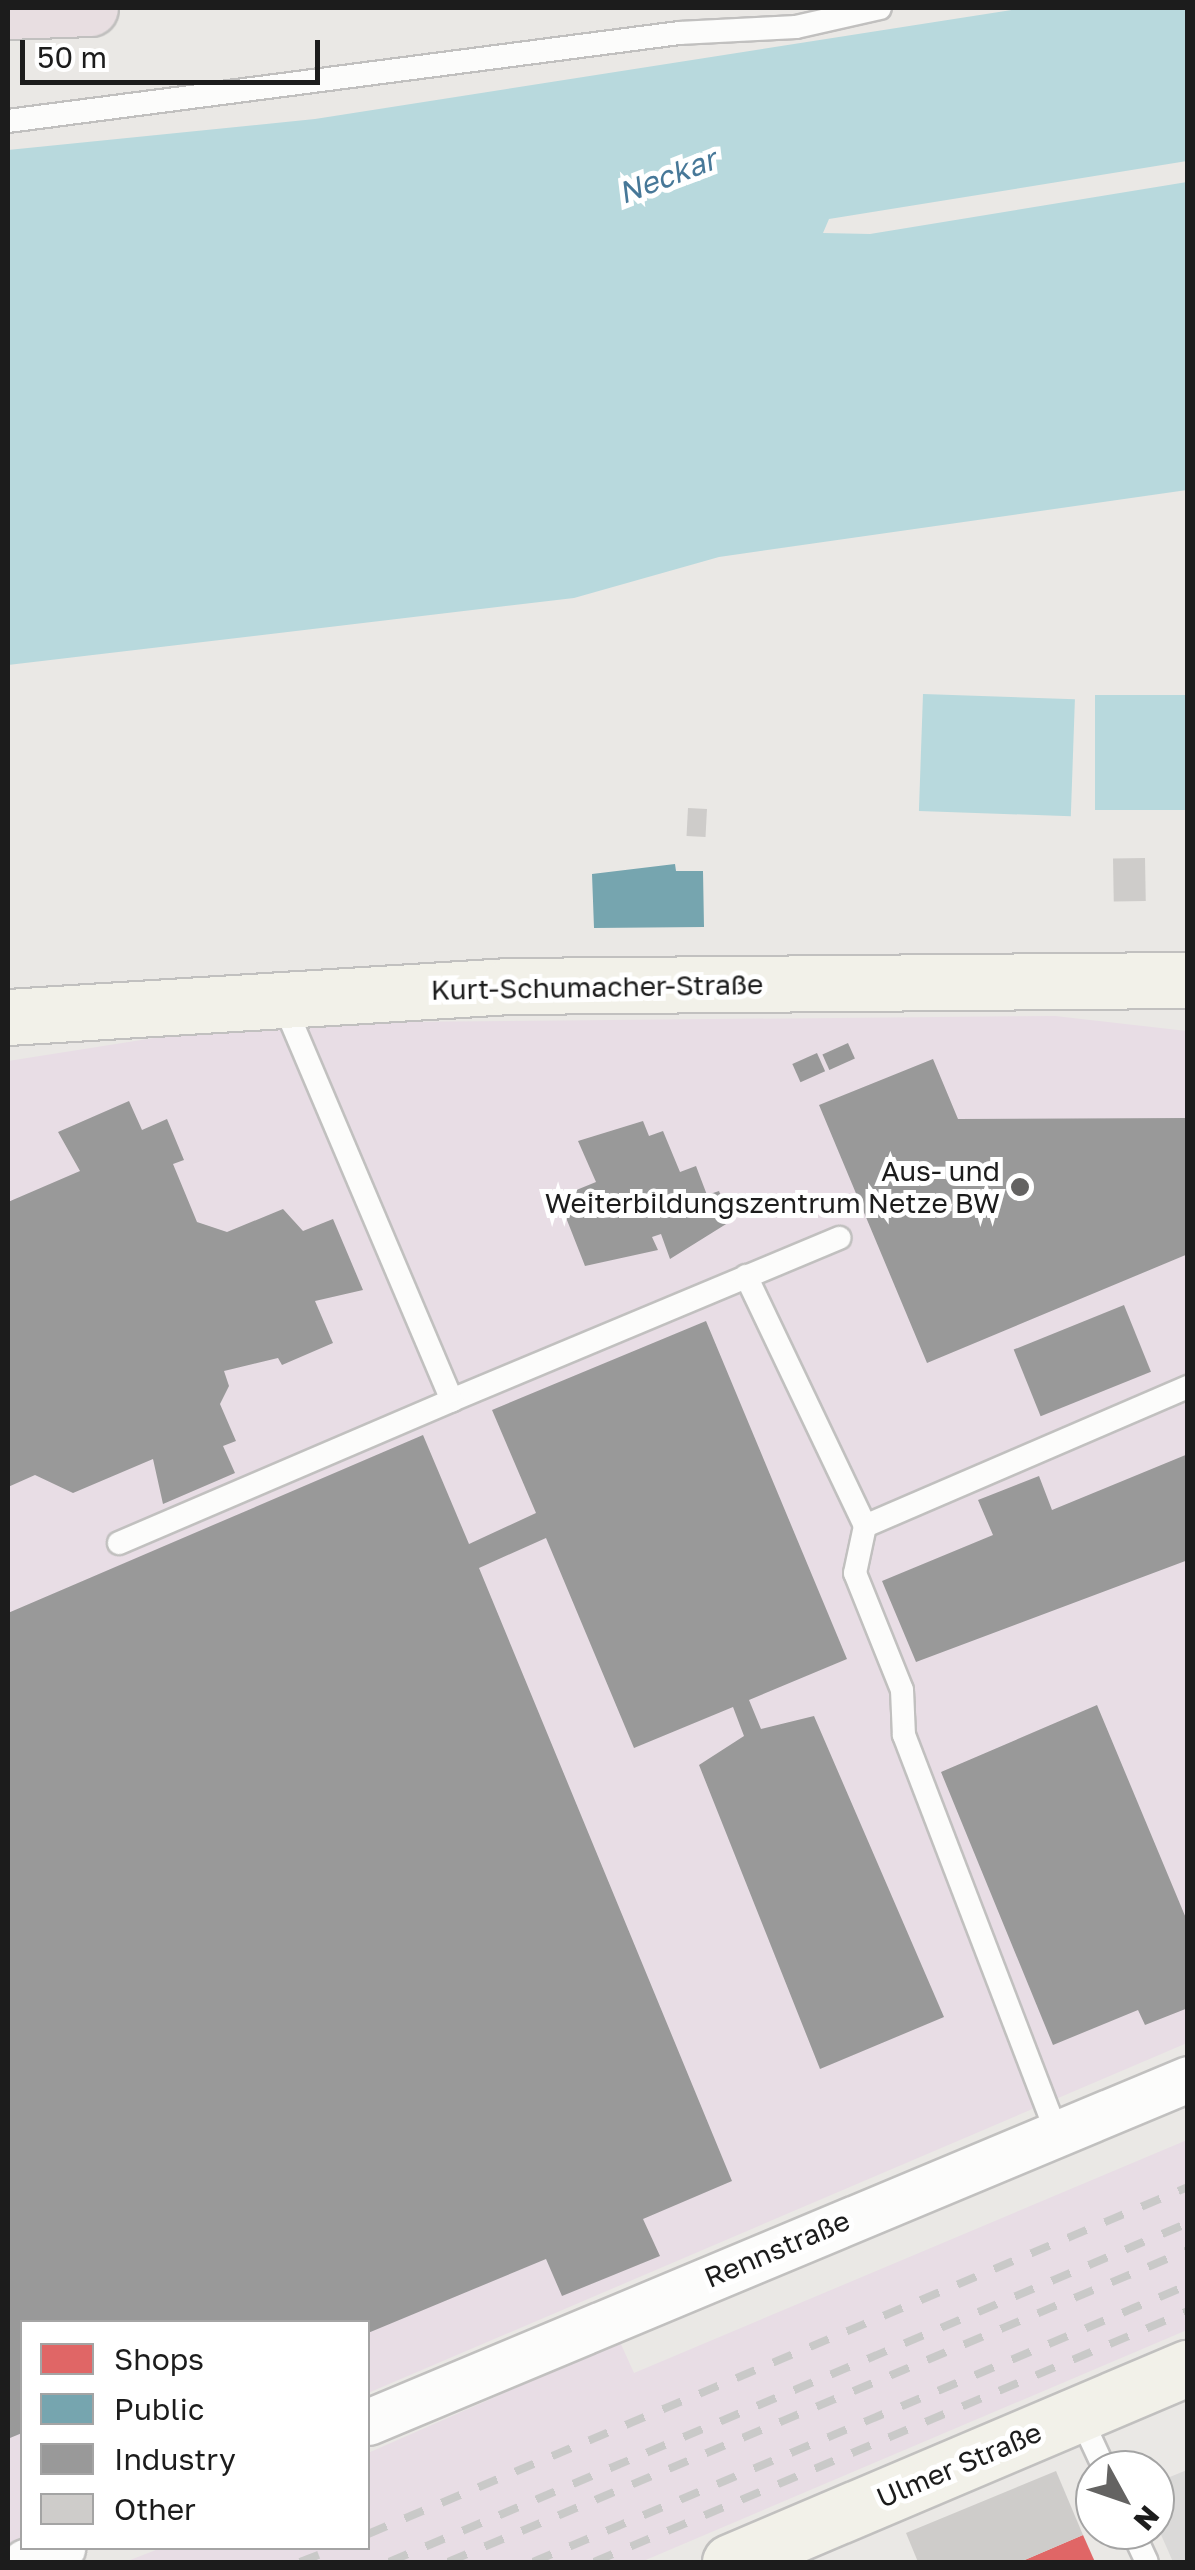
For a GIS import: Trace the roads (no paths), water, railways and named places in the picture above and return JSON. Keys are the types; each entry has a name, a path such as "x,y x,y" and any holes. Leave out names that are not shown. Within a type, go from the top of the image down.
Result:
{"highway":[{"path":"8,10 90,8"}],"street":[{"name":"Kurt-Schumacher-Straße","path":"8,1021 280,996 1188,980"},
{"name":"Rennstraße","path":"370,2421 1188,2078"},
{"name":"Ulmer Straße","path":"730,2562 1188,2368"},
{"path":"25,2562 57,2550"}],"lane":[{"path":"8,122 309,89 678,33 796,27 880,8"},
{"path":"280,996 452,1400"},
{"path":"120,1543 839,1238"},
{"path":"746,1276 865,1526 854,1573 902,1690 904,1736 1056,2132"},
{"path":"865,1526 1188,1387"},
{"path":"1079,2414 1096,2450"}],"water":[{"name":"Neckar","path":"1025,8 1187,8 1187,161 829,219 823,233 870,234 1187,182 1187,490 719,557 574,598 8,665 8,150 315,119"},
{"path":"923,694 1075,699 1071,816 919,811"},
{"path":"1095,695 1187,695 1187,810 1095,810"}],"railway":[{"path":"370,2533 1188,2187"},
{"path":"389,2562 1188,2223"},
{"path":"448,2562 1188,2250"},
{"path":"533,2562 1188,2285"},
{"path":"594,2562 1188,2311"},
{"path":"300,2562 331,2550"}],"place":[{"name":"Aus- und Weiterbildungszentrum Netze BW","path":"1020,1187"}]}
